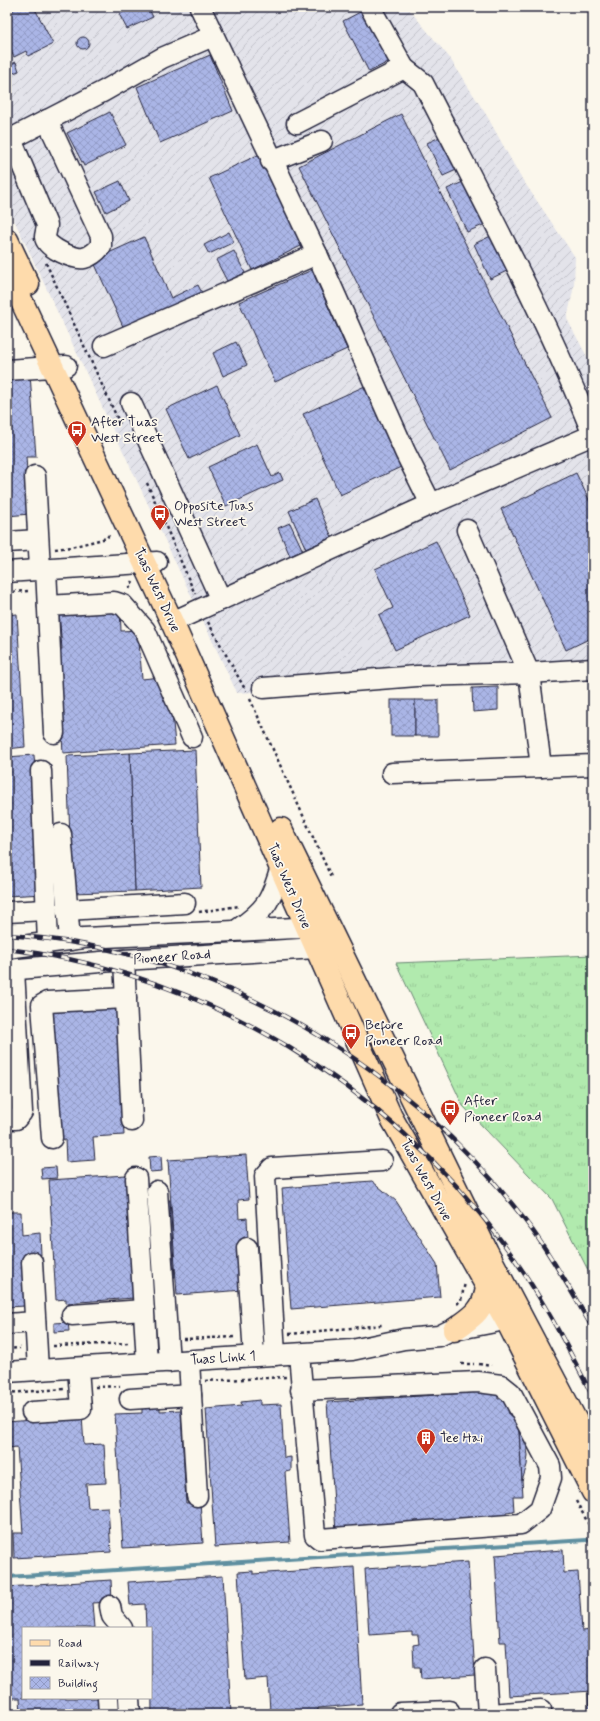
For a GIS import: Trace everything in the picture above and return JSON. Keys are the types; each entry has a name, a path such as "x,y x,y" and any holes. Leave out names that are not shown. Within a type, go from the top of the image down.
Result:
{"main road":[{"name":"Tuas West Drive","path":"7,240 59,367"},
{"name":"Tuas West Drive","path":"7,270 59,367 151,562 185,616 327,941 391,1117 487,1288 514,1319 593,1453"},
{"name":"Tuas West Drive","path":"185,616 281,867 307,927 327,941 487,1252 514,1319 593,1492"},
{"path":"446,1333 480,1310 485,1300 487,1288"}],"street":[{"path":"200,7 317,254 431,504"},
{"path":"185,616 431,504 593,435 576,393 490,211 423,83 404,68 370,7"},
{"path":"47,120 101,236 101,246 96,253 85,258 78,259 49,245 45,238 47,225 9,140 162,58 213,36"},
{"path":"297,122 404,68"},
{"path":"272,161 322,141"},
{"path":"104,346 317,254"},
{"path":"7,370 59,367"},
{"path":"131,403 221,600"},
{"path":"35,476 41,557 47,598 54,733"},
{"path":"467,530 529,674 541,767"},
{"path":"7,542 41,557 151,562"},
{"path":"7,572 41,557"},
{"path":"47,598 114,602 123,605 145,630 192,737"},
{"path":"263,688 417,676 529,674 593,669"},
{"path":"392,773 593,765"},
{"path":"41,771 48,943"},
{"path":"61,834 66,910 70,940"},
{"path":"237,930 258,915 268,902 275,889 281,867"},
{"path":"66,910 185,903"},
{"path":"7,912 46,910"},
{"name":"Pioneer Road","path":"7,948 70,940 307,927"},
{"name":"Pioneer Road","path":"10,970 327,941"},
{"path":"124,960 132,1121"},
{"path":"7,1119 16,1119 22,1112 10,970"},
{"path":"52,1138 42,1005 47,1002 126,998"},
{"path":"275,1355 265,1176 272,1168 382,1161"},
{"path":"136,1178 147,1363"},
{"path":"158,1191 169,1362"},
{"path":"247,1248 254,1356"},
{"path":"32,1262 38,1370"},
{"path":"72,1315 144,1310"},
{"name":"Tuas Link 1","path":"7,1372 352,1350 514,1319"},
{"path":"7,1324 35,1322"},
{"path":"298,1354 300,1383 315,1534 320,1539 521,1524 540,1510 551,1478 550,1466 511,1393 500,1384 478,1382 300,1383"},
{"path":"189,1361 197,1496"},
{"path":"32,1412 81,1409 78,1368"},
{"path":"129,1392 191,1388"},
{"path":"485,1669 489,1714 541,1710"},
{"path":"108,1699 109,1714"},
{"path":"129,1699 130,1714"},
{"path":"400,1713 449,1711 449,1714"}],"path":[{"path":"43,257 122,427"},
{"path":"145,476 185,616 236,672 332,879"},
{"path":"41,557 71,547 107,538 111,532 110,527"},
{"path":"7,592 47,598"},
{"path":"453,1308 461,1300 465,1288 465,1276"},
{"path":"274,1335 390,1325"},
{"path":"167,1340 253,1336"},
{"path":"7,1349 146,1342"},
{"path":"453,1365 481,1364 494,1366"},
{"path":"191,1388 300,1383"},
{"path":"7,1393 79,1388 129,1392"}],"shaded area":[{"path":"7,7 407,7 449,57 487,116 520,176 575,257 574,286 567,319 593,368 593,671 237,693 7,205"}],"green space":[{"path":"593,955 593,1280 552,1199 463,1106 396,963"}],"building":[{"path":"19,7 34,7 53,44 28,56 26,51 14,57 7,44 7,13"},
{"path":"134,7 148,7 153,17 127,29 119,14"},
{"path":"340,7 353,7 343,12"},
{"path":"364,10 390,61 369,72 343,21"},
{"path":"81,37 85,37 89,43 85,49 81,49 77,45 77,41"},
{"path":"210,55 233,111 160,143 137,87"},
{"path":"16,62 19,71 8,75 7,66"},
{"path":"110,112 126,145 84,166 67,133"},
{"path":"401,114 552,418 450,470 299,166"},
{"path":"446,134 461,168 443,176 427,143"},
{"path":"260,154 303,245 252,270 209,178"},
{"path":"470,179 490,222 467,232 447,189"},
{"path":"120,181 129,201 106,212 96,192"},
{"path":"229,232 234,242 209,254 204,245"},
{"path":"495,234 511,269 490,279 474,244"},
{"path":"144,237 171,298 198,285 203,295 125,331 93,260"},
{"path":"234,251 245,273 227,281 216,260"},
{"path":"312,270 347,349 275,382 239,302"},
{"path":"236,342 247,365 223,376 213,353"},
{"path":"30,374 36,457 26,457 30,514 7,516 7,375"},
{"path":"217,385 240,435 189,459 166,409"},
{"path":"365,386 401,467 340,495 303,414"},
{"path":"257,444 272,477 280,473 283,480 226,506 208,467"},
{"path":"576,473 593,508 593,637 566,650 501,509"},
{"path":"315,499 332,537 306,549 289,511"},
{"path":"290,523 303,551 290,556 278,528"},
{"path":"436,541 470,615 395,650 379,615 393,608 375,569"},
{"path":"120,607 121,631 138,630 142,679 161,677 171,700 175,745 63,753 59,685 51,650 62,649 59,612"},
{"path":"17,614 25,747 7,749 7,615"},
{"path":"498,687 498,710 473,712 472,688"},
{"path":"391,700 415,700 415,736 391,736"},
{"path":"415,700 438,700 438,736 415,736"},
{"path":"195,750 201,887 135,891 130,753"},
{"path":"130,753 135,891 72,893 67,756"},
{"path":"34,755 43,894 7,896 7,757"},
{"path":"116,1004 124,1135 93,1137 95,1160 66,1162 65,1139 59,1140 51,1008"},
{"path":"7,1012 14,1103 7,1104"},
{"path":"246,1155 249,1199 238,1200 239,1219 247,1218 248,1240 240,1241 244,1290 177,1295 168,1160"},
{"path":"161,1156 162,1171 150,1172 149,1157"},
{"path":"56,1167 57,1178 42,1179 41,1168"},
{"path":"126,1175 134,1298 66,1303 66,1299 56,1300 49,1180"},
{"path":"372,1181 396,1201 437,1264 440,1297 291,1309 282,1188"},
{"path":"170,1200 175,1277 166,1278 161,1201"},
{"path":"7,1212 21,1212 22,1235 40,1233 41,1255 23,1256 26,1306 7,1307"},
{"path":"68,1322 69,1331 54,1332 54,1323"},
{"name":"Tee Hai","path":"498,1391 498,1399 508,1398 509,1415 518,1415 523,1496 513,1496 514,1511 506,1512 506,1520 336,1532 327,1402"},
{"path":"260,1400 260,1405 281,1404 284,1458 291,1457 291,1471 285,1472 290,1542 215,1547 206,1409 242,1406 241,1402"},
{"path":"160,1407 160,1411 181,1410 186,1503 200,1502 203,1543 123,1548 115,1414 142,1413 142,1408"},
{"path":"82,1416 84,1445 104,1444 106,1483 86,1484 88,1508 108,1507 111,1552 14,1558 13,1533 23,1533 17,1447 8,1448 7,1422"},
{"path":"519,1430 526,1444 528,1455 527,1465 522,1481"},
{"path":"563,1550 564,1573 578,1572 582,1631 593,1630 593,1691 509,1696 506,1642 500,1642 495,1555"},
{"path":"468,1562 475,1675 421,1679 420,1667 414,1667 413,1645 419,1644 418,1635 412,1635 412,1632 369,1635 365,1569"},
{"path":"354,1567 362,1704 318,1708 318,1711 295,1712 294,1709 270,1711 268,1678 245,1680 238,1572 253,1571 253,1574"},
{"path":"223,1576 231,1713 152,1714 152,1627 146,1627 145,1604 130,1605 128,1582"},
{"path":"111,1580 112,1602 92,1603 94,1627 22,1627 22,1699 98,1699 99,1714 21,1714 20,1698 7,1698 7,1587"},
{"path":"588,1693 593,1693 593,1714 589,1714"}],"waterway":[{"path":"7,1577 587,1540"}],"railway":[{"path":"7,935 84,944 159,963 232,990 302,1026 368,1068 429,1117 484,1171 533,1231 593,1329"},
{"path":"7,949 80,962 151,982 220,1010 285,1045 346,1086 404,1133 456,1186 503,1243 540,1299 593,1397"}],"place":[{"name":"After Tuas West Street","path":"77,447"},
{"name":"Opposite Tuas West Street","path":"160,531"},
{"name":"Before Pioneer Road","path":"351,1050"},
{"name":"After Pioneer Road","path":"450,1126"},
{"name":"Tee Hai","path":"426,1455"}]}
